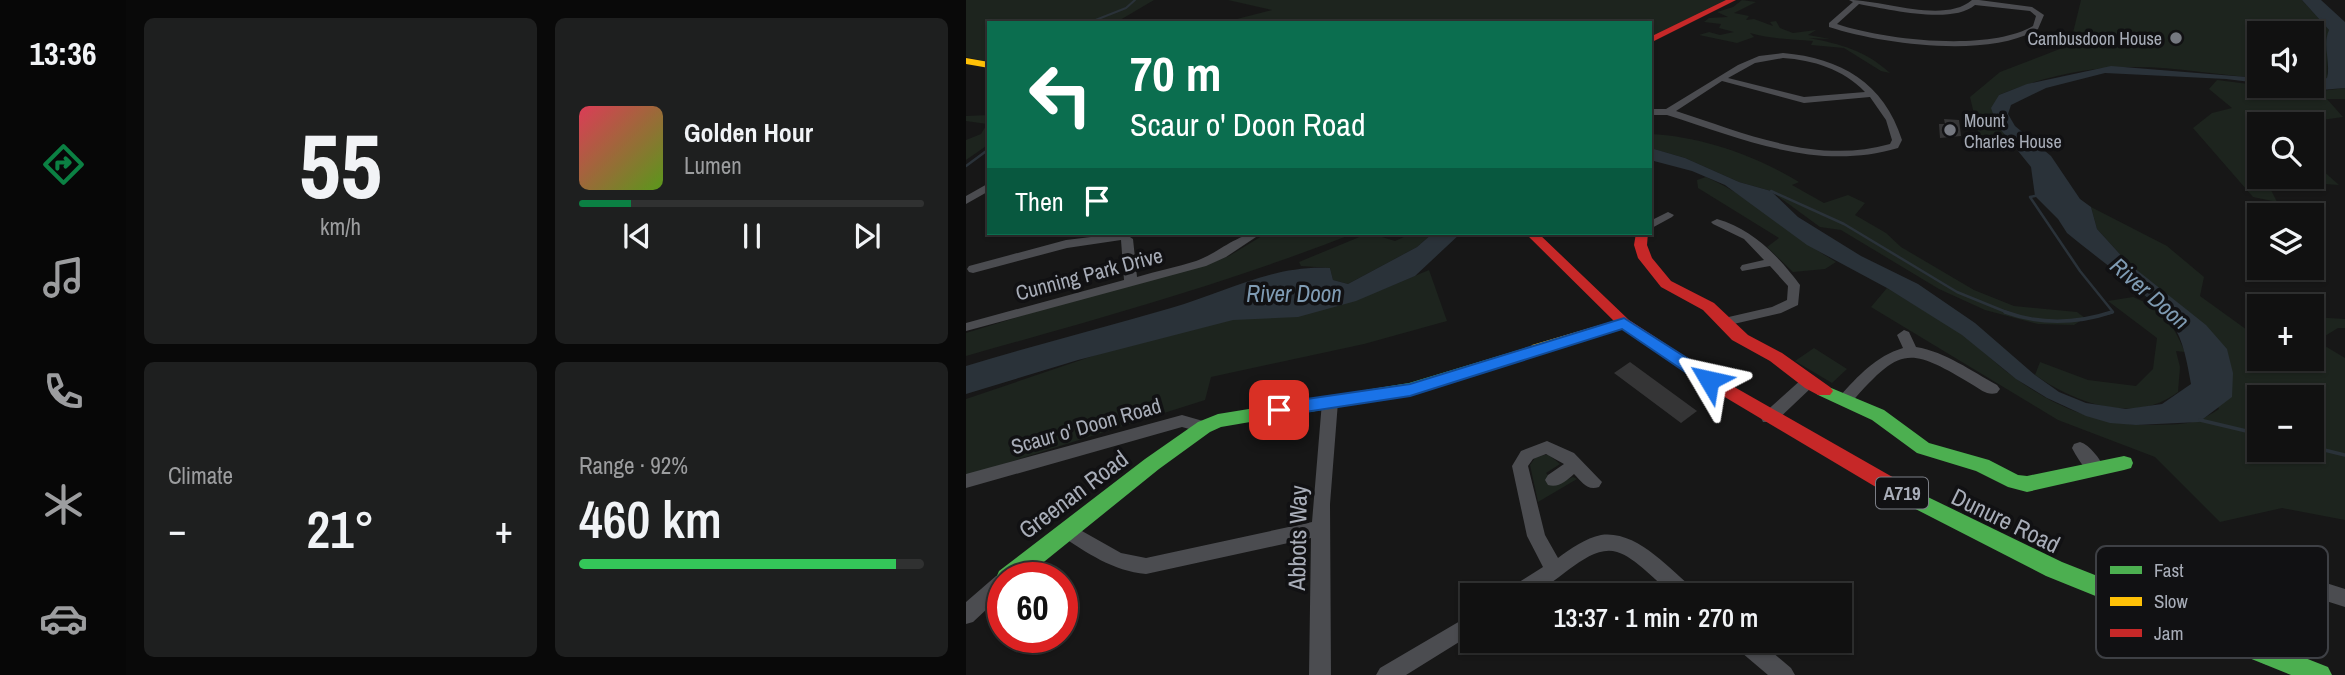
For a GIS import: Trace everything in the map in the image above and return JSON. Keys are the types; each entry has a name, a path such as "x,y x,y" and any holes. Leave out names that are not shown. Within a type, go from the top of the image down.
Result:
{"street":[{"path":"1652,39 1731,0"},
{"path":"1855,1 1885,3 1927,12 1961,9 1976,1 2032,9 2040,15 2035,29 2007,39 1968,43 1917,42 1832,25 1855,1"},
{"path":"1652,112 1668,112 1790,150 1874,151 1895,146 1897,140 1889,117 1873,94 1841,71 1818,62 1786,56 1759,59 1668,112"},
{"path":"966,61 987,65"},
{"path":"1723,79 1804,100 1873,94"},
{"path":"966,201 983,194"},
{"path":"1652,225 1668,215"},
{"path":"1717,222 1748,236 1794,285 1793,302 1776,310 1725,322"},
{"name":"Cunning Park Drive","path":"966,327 1202,263 1253,235"},
{"name":"Dunure Road","path":"1533,235 1624,323 1769,418 1931,509 2054,569 2096,586"},
{"path":"1641,235 1640,249 1661,279 1676,292 1702,302 1737,336 1776,357 1807,383 1878,415 1923,448 1982,465 2015,482 2027,484 2124,463"},
{"path":"973,268 1065,239 1123,236 1127,239 1131,282"},
{"path":"1746,268 1773,262"},
{"name":"Scaur o' Doon Road","path":"966,481 1182,421 1204,427 1227,418 1384,396 1624,323"},
{"path":"1905,335 1911,351"},
{"path":"1845,400 1875,368 1899,353 1911,351 1918,351 1992,389"},
{"path":"1769,418 1807,383"},
{"name":"Abbots Way","path":"1320,675 1320,528 1324,450 1330,402"},
{"name":"Greenan Road","path":"1027,562 1204,427"},
{"path":"1554,569 1536,536 1520,466 1527,455 1547,447 1554,449 1593,482"},
{"path":"2080,448 2097,469"},
{"path":"1554,480 1575,465"},
{"path":"1066,530 1100,552 1129,566 1146,566 1320,528"},
{"path":"1533,583 1601,543 1617,544 1633,550 1673,583"},
{"path":"2328,593 2345,598"},
{"path":"969,610 987,595"},
{"path":"1387,675 1460,630"},
{"path":"1758,653 1784,675"},
{"name":"Dunure Road","path":"2275,658 2320,675"}],"shaded area":[{"path":"966,0 1154,0 1118,21 987,21 987,62 966,57"},
{"path":"1228,0 1732,0 1652,39 1652,21 1233,20 1272,10"},
{"path":"1742,0 1756,2 1734,13 1749,16 1746,20 1754,19 1773,26 1770,22 1776,21 1780,28 1793,33 1816,30 1808,35 1830,39 1809,38 1853,50 1872,59 1890,73 1881,71 1844,48 1811,45 1813,41 1750,33 1754,37 1737,43 1699,35 1709,32 1720,35 1734,32 1719,28 1721,24 1704,22 1709,18 1728,17 1717,12 1733,7"},
{"path":"2081,0 2302,0 2321,21 2247,21 2247,77 2151,67 2100,68 2032,83 1999,95 1997,125 2016,146 1982,148 1970,97 2000,72 2070,45"},
{"path":"2324,24 2329,30 2327,79 2324,80"},
{"path":"2217,80 2247,84 2247,98 2324,98 2324,91 2345,88 2345,99 2327,99 2343,117 2324,120 2324,112 2247,112 2247,189 2270,189 2277,202 2253,197 2193,128 2212,113 2232,108 2209,89"},
{"path":"987,115 987,124 966,121 966,116"},
{"path":"987,124 987,145 966,160 966,140 981,134"},
{"path":"1652,134 1708,143 1747,156 1799,182 1792,185 1824,203 1848,195 1865,203 1855,215 1886,233 1901,247 1974,290 2014,306 2077,312 2085,318 2074,325 2038,324 1985,310 1939,289 1841,230 1820,227 1771,191 1739,182 1685,158 1652,149"},
{"path":"2324,172 2339,185 2324,184"},
{"path":"1706,177 1740,195 1836,262 1825,269 1793,272 1767,247 1779,238 1698,188 1697,180"},
{"path":"2091,207 2167,246 2204,277 2200,296 2247,330 2247,371 2324,371 2324,345 2345,358 2345,520 2282,508 2220,522 2155,457 2058,420 1871,307 1887,288 1960,333 2030,388 2080,413 2116,422 2153,425 2180,424 2202,419 2219,409 2161,292 2128,263 2097,229"},
{"path":"1264,235 1350,235 1211,284 966,356 966,333 1131,282 1229,256"},
{"path":"1364,235 1376,235 1395,241 1408,235 1431,235 1417,247 1348,284 1333,280 1330,268 1301,266 1299,262"},
{"path":"1429,270 1447,321 1364,344 1211,377 1205,400 966,476 966,399 1211,316 1381,290"},
{"path":"2133,297 2160,312 2171,324 2180,341 2185,352 2176,351 2180,367 2178,392 2161,402 2124,409 2086,401 2035,375 2040,362 2088,380 2136,386 2153,369 2157,338 2108,301"},
{"path":"2324,318 2345,319 2345,328 2338,328 2324,337"},
{"path":"1814,348 1847,369 1832,383 1795,361"},
{"path":"1549,455 1560,464 1546,473 1556,484 1573,477 1577,479 1538,502 1530,465 1535,458"}],"water":[{"path":"2302,0 2321,0 2345,22 2345,88 2324,90 2329,30 2324,21 2321,21"},
{"name":"River Doon","path":"2111,66 2247,77 2247,82 2105,73 2046,88 2011,105 2008,114 2015,126 2051,156 2080,199 2091,207 2097,229 2128,263 2206,325 2227,349 2233,373 2232,397 2199,422 2136,425 2110,423 2086,416 2047,398 2016,379 1962,335 1887,288 1807,245 1725,185 1692,171 1652,161 1652,149 1685,158 1739,182 1771,191 1798,217 1861,256 1918,284 1975,323 2059,392 2086,403 2126,409 2162,404 2191,384 2179,336 2161,310 2067,233 2058,219 2035,196 2031,167 1997,125 1991,108 1999,95 2027,84"},
{"name":"River Doon","path":"1431,235 1459,235 1415,276 1356,301 1298,317 1233,320 1078,360 966,394 966,366 1191,302 1268,275 1308,268 1330,268 1333,280 1348,284 1417,247"}],"building":[{"name":"Mount Charles House","path":"1944,119 1959,120 1961,136 1940,138 1939,124 1945,124"},
{"path":"1630,362 1697,411 1681,423 1614,373"}],"waterway":[{"path":"1093,21 1126,8 1135,0"},
{"path":"966,166 987,150"},
{"path":"1771,191 1844,224 1957,292 2009,313"},
{"path":"2035,196 2030,197 2080,271 2113,312 2106,314"},
{"path":"2005,312 2009,313"},
{"path":"2009,313 2045,321 2072,321 2112,312"},
{"path":"2200,420 2247,431"},
{"path":"2324,450 2345,455"}],"traffic: fast":[{"path":"1027,562 1152,464 1204,427 1218,421 1410,389 1538,349"},
{"path":"1824,391 1878,415 1923,448 1982,465 2015,482 2027,484 2124,463"},
{"path":"1903,493 2054,569 2096,586"},
{"path":"2277,658 2320,675"}],"traffic: slow":[{"path":"966,61 987,65"},
{"path":"1538,349 1624,323"}],"traffic: jam":[{"path":"1652,39 1732,0"},
{"path":"1533,235 1624,323 1709,380 1903,493"},
{"path":"1641,235 1640,245 1645,258 1666,284 1708,306 1742,339 1776,357 1824,391"}],"place":[{"name":"Cambusdoon House","path":"2176,38"},
{"name":"Mount Charles House","path":"1950,130"}],"route":[{"path":"1279,410 1410,390 1624,323 1709,380"}]}
